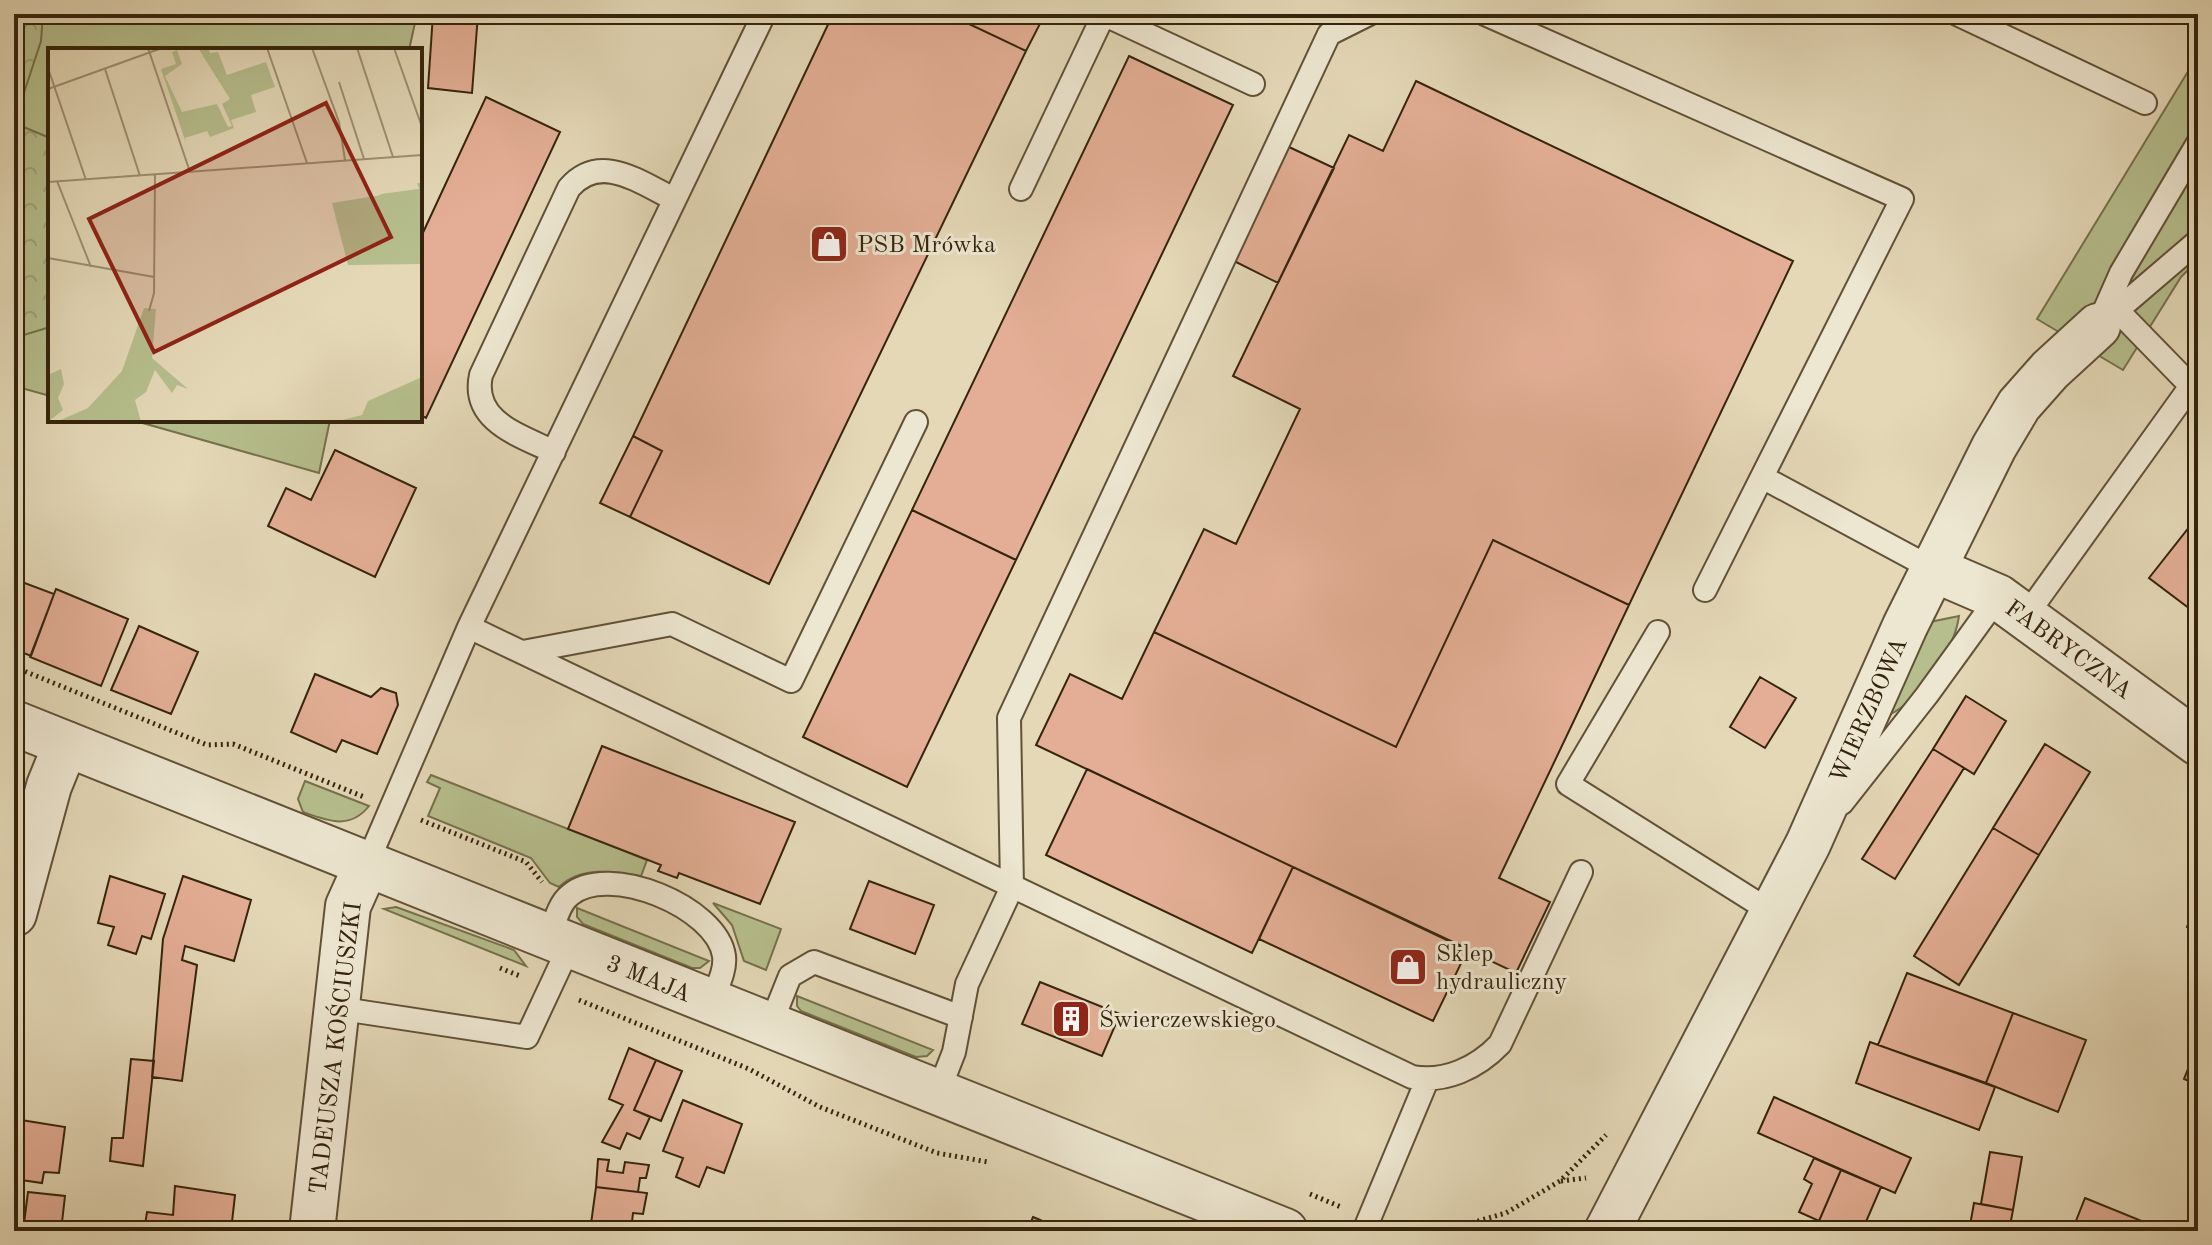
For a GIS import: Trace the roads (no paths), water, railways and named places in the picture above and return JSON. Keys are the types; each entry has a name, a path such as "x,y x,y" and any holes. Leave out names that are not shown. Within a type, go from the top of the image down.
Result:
{"street":[{"name":"WIERZBOWA","path":"1607,1231 1808,844 1876,735 1933,569 2019,405 2050,370 2108,319"},
{"name":"FABRYCZNA","path":"1933,569 2012,607 2198,743"},
{"name":"3 MAJA","path":"14,723 1281,1230"},
{"path":"14,914 49,786 66,744"},
{"name":"TADEUSZA KOŚCIUSZKI","path":"312,1231 348,906 366,866"}],"lane":[{"path":"366,866 469,627 764,14"},
{"path":"1021,189 1103,14 1253,84"},
{"path":"938,1093 954,1052 967,984 1012,887 1009,718 1329,34 1369,14"},
{"path":"1485,14 1902,199 1705,590"},
{"path":"1957,14 2145,103"},
{"path":"1876,735 2012,607 2188,406 2191,386 2108,319 2121,273 2198,143"},
{"path":"554,452 497,422 481,403 478,388 481,375 562,202 580,175 595,170 625,176 674,199"},
{"name":"WIERZBOWA","path":"2108,319 2198,241"},
{"path":"523,652 672,624 791,681 916,422"},
{"path":"1762,477 1933,569"},
{"path":"469,627 1391,1070 1427,1080 1470,1068 1500,1044 1581,872"},
{"path":"1658,632 1568,784 1773,913"},
{"path":"336,1008 527,1037 559,943 562,905 580,889 611,885 655,893 706,923 721,946 723,968 711,1003"},
{"path":"770,1026 790,976 814,962 961,1017"},
{"path":"1364,1231 1427,1080"}],"place":[{"name":"PSB Mrówka","path":"829,244"},
{"name":"Sklep hydrauliczny","path":"1408,967"},
{"name":"Świerczewskiego","path":"1071,1019"}]}
